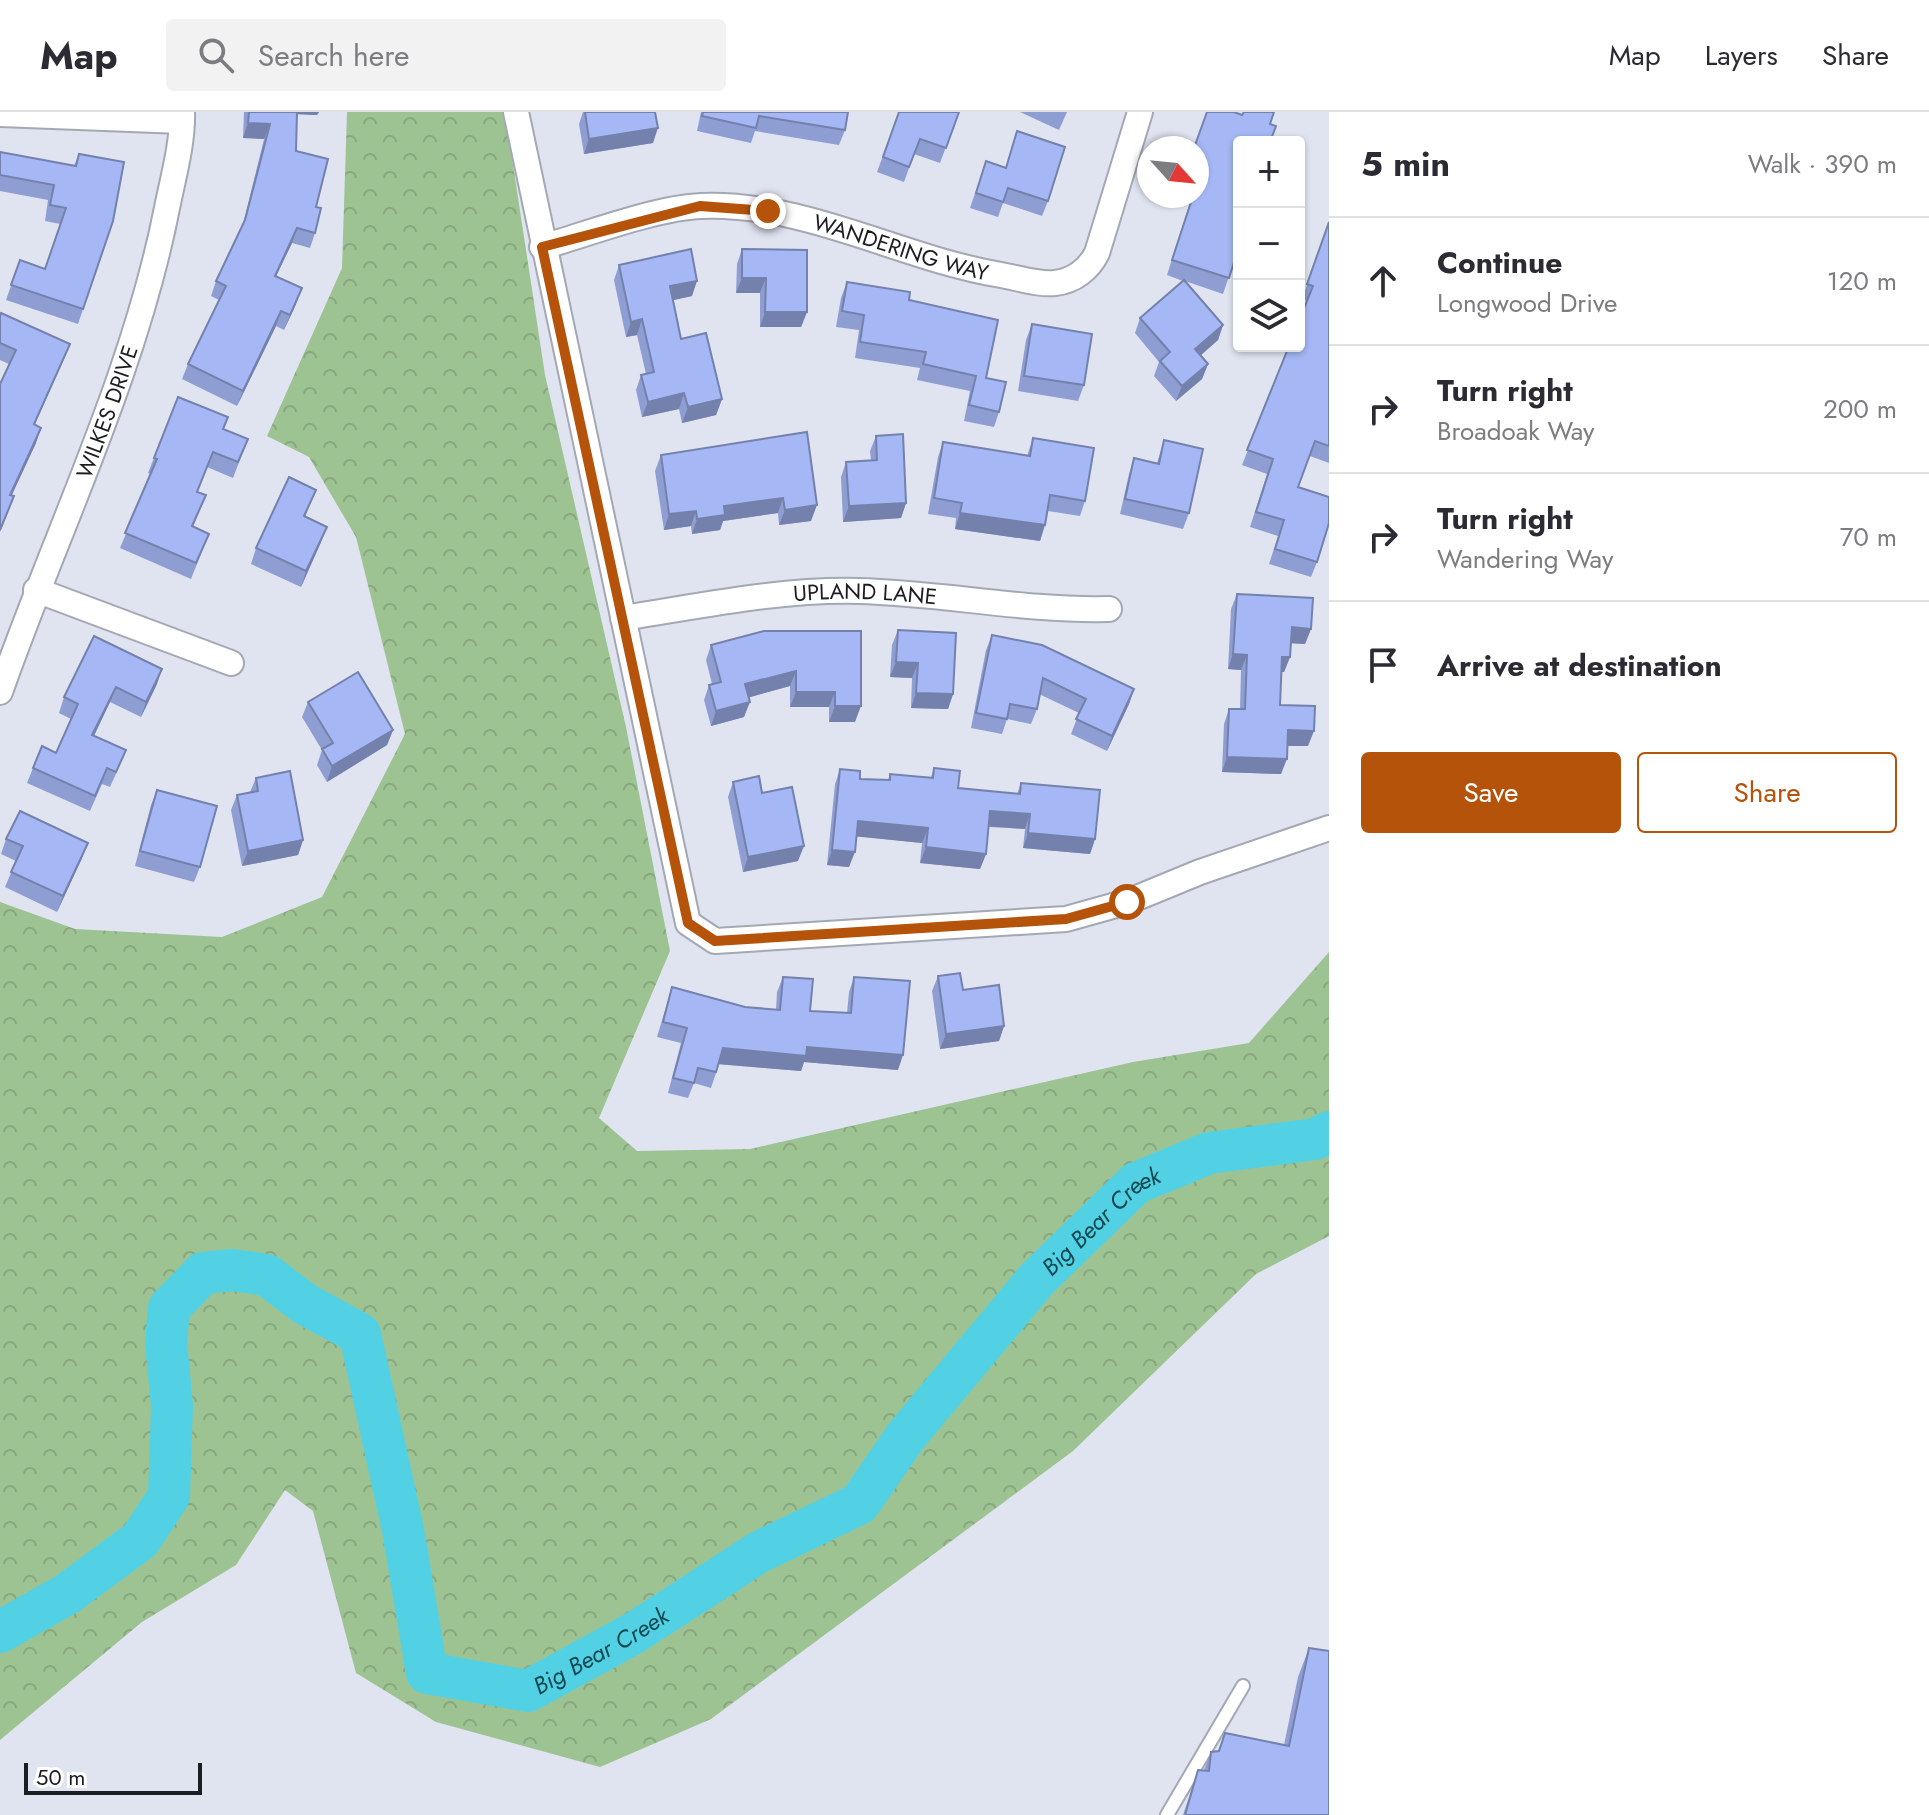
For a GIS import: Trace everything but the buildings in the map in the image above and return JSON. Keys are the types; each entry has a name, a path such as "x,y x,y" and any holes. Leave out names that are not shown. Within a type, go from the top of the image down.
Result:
{"street":[{"path":"516,112 542,247 688,923 693,928 715,941 1066,919 1127,902 1200,872 1329,828"},
{"name":"WANDERING WAY","path":"542,247 700,206 768,211 836,227 971,270 1054,284 1074,278 1091,266 1140,112"},
{"path":"0,114 182,116"},
{"name":"WILKES DRIVE","path":"0,692 36,590 96,444 155,270 182,116"},
{"path":"36,590 231,663"},
{"name":"UPLAND LANE","path":"623,618 789,593 860,590 1049,610 1109,609"}],"lane":[{"path":"1167,1815 1243,1686"}],"green space":[{"path":"347,112 505,112 545,375 626,727 670,951 599,1118 637,1151 750,1149 1133,1062 1249,1043 1329,952 1329,1236 1256,1274 1073,1451 711,1719 600,1767 436,1722 356,1673 313,1511 285,1490 236,1565 142,1622 0,1740 0,902 75,929 222,937 322,897 405,734 356,537 309,457 267,436 342,268"}],"waterway":[{"name":"Big Bear Creek","path":"0,1632 67,1594 140,1540 169,1496 172,1406 166,1342 169,1308 203,1273 233,1270 267,1275 305,1304 360,1334 403,1530 427,1673 528,1691 634,1633 759,1552 859,1504 906,1436 1037,1279 1136,1183 1209,1153 1315,1139 1329,1132"}],"route":[{"path":"768,211 700,206 542,247 688,923 715,941 1066,919 1127,902"}]}
